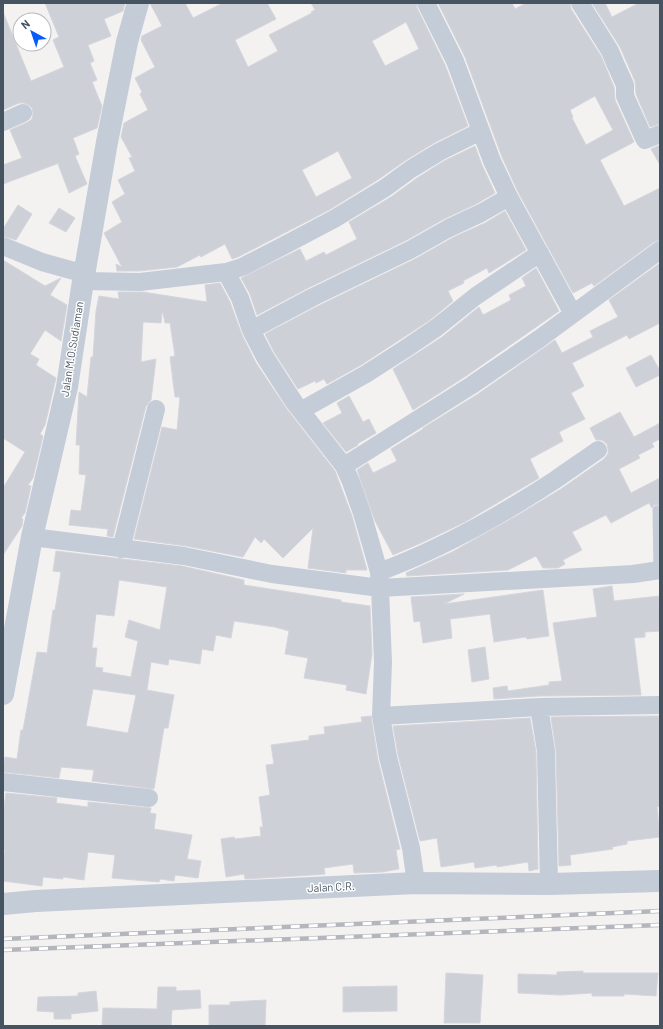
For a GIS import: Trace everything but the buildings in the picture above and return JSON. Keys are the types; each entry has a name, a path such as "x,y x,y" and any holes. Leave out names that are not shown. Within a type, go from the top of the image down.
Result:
{"street":[{"name":"Jalan M.O.Sudiaman","path":"3,694 32,536 67,387 107,142 127,42 138,3"},
{"path":"426,3 455,61 492,161 509,197 574,314"},
{"path":"580,3 610,52 625,85 625,96 642,136 645,140 660,134"},
{"path":"3,122 23,113"},
{"path":"3,246 84,277 140,282 226,272 258,259 327,222 385,188 411,169 439,152 481,131"},
{"path":"251,330 313,297 410,250 509,197"},
{"path":"344,466 472,385 574,314 660,250"},
{"path":"302,410 366,374 405,349 436,328 476,296 540,253"},
{"path":"226,272 240,298 251,330 267,362 294,402 302,410 344,466 352,482 362,513 380,580 383,662 381,716 388,757 411,848 416,883"},
{"path":"121,549 156,409"},
{"path":"380,580 409,561 484,522 554,480 598,450"},
{"path":"32,536 121,549 184,556 272,574 380,580 634,574 659,570"},
{"path":"381,716 539,707 660,705"},
{"path":"539,707 546,752 549,884"},
{"path":"3,782 149,798"},
{"name":"Jalan C.R.","path":"3,904 36,901 416,883 549,884 660,881"}],"lane":[{"path":"657,510 659,570"}],"railway":[{"path":"3,939 660,911"},
{"path":"3,950 660,925"}]}
